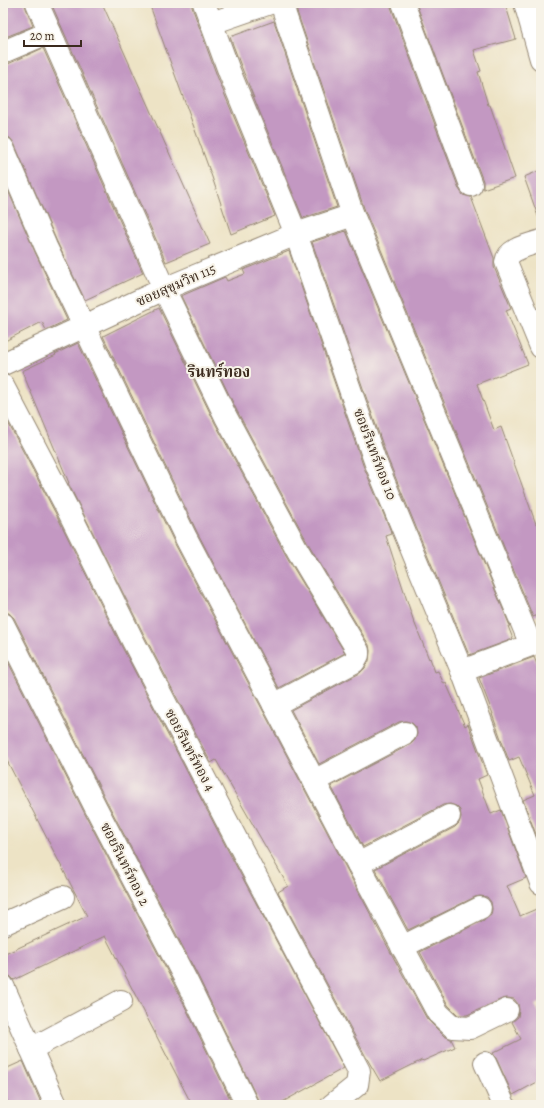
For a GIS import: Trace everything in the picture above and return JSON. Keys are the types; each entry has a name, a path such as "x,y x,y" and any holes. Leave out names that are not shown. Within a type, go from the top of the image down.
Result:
{"street":[{"path":"37,3 164,289 226,417 298,550 358,651 358,655 354,662 274,705"},
{"name":"ซอยรินทร์ทอง 10","path":"204,3 229,71 296,234 376,461 462,671 541,884"},
{"path":"212,23 270,3"},
{"path":"281,3 353,215 531,645 462,671"},
{"path":"403,3 471,186"},
{"path":"525,3 541,59"},
{"path":"3,52 50,32"},
{"path":"3,148 46,247 186,538 438,1013 453,1027 470,1028 507,1010"},
{"name":"ซอยสุขุมวิท 115","path":"3,364 164,289 296,234 353,215"},
{"path":"541,241 512,252 507,258 506,262 541,347"},
{"name":"ซอยรินทร์ทอง 4","path":"3,386 67,508 140,655 359,1071 357,1085 332,1105"},
{"name":"ซอยรินทร์ทอง 2","path":"3,624 187,982 247,1105"},
{"path":"314,781 405,733"},
{"path":"358,864 449,816"},
{"path":"3,924 63,897"},
{"path":"402,947 480,908"},
{"path":"3,986 56,1105"},
{"path":"31,1049 121,1001"},
{"path":"485,1063 504,1105"}],"building":[{"path":"3,3 25,3 33,26 3,38"},
{"path":"51,3 102,3 210,244 166,262"},
{"path":"149,3 192,3 192,7 217,76 275,216 231,234"},
{"path":"294,3 391,3 391,7 459,189 463,195 471,197 494,258 494,267 511,308 506,310 528,364 477,384 494,430 501,427 536,524 541,532 541,614 533,617 365,211"},
{"path":"416,3 505,3 516,39 474,50 481,71 478,72 488,105 490,105 515,178 483,189 483,181"},
{"path":"274,21 337,207 303,218 230,37"},
{"path":"43,48 143,273 85,300 57,242 14,143 10,138 3,136 3,64 8,64"},
{"path":"541,170 541,219 539,219 524,177"},
{"path":"3,179 67,320 46,330 42,322 3,342"},
{"path":"346,231 510,626 508,626 513,639 469,655 387,457 312,242"},
{"path":"289,251 363,465 392,534 386,536 413,619 435,672 438,671 444,684 446,683 465,726 468,724 487,775 478,779 491,814 501,810 526,878 507,886 520,916 541,907 541,1002 535,1005 541,1016 541,1080 513,1095 493,1053 521,1039 512,1022 518,1017 518,1004 514,999 507,998 467,1015 458,1015 448,1005 420,952 486,919 491,915 491,902 487,897 475,897 408,930 375,869 455,827 459,823 461,817 460,810 456,806 450,804 443,805 363,847 331,786 411,744 415,740 417,734 416,727 412,723 406,721 399,722 319,764 291,710 360,673 369,661 369,645 309,545 237,411 181,296 225,277 227,281 245,274 243,270"},
{"path":"159,308 215,423 287,557 345,653 279,688 197,532 103,336"},
{"path":"78,343 175,544 391,953 427,1019 444,1036 451,1039 455,1047 423,1061 422,1060 380,1081 366,1057 278,892 288,886 216,760 211,763 144,635 68,483 22,371"},
{"path":"3,413 56,514 122,647 344,1068 277,1105 259,1105 258,1100 198,976 107,802 14,618 9,613 3,612"},
{"path":"3,652 85,814 176,988 233,1105 192,1105 105,936 14,980 10,976 3,974 3,955 87,916 3,753"},
{"path":"534,657 541,674 540,845 523,800 535,795 519,757 509,761 479,678"},
{"path":"23,1061 42,1105 9,1105 3,1091 3,1070"}],"district":[{"name":"รินทร์ทอง","path":"219,372"}]}
